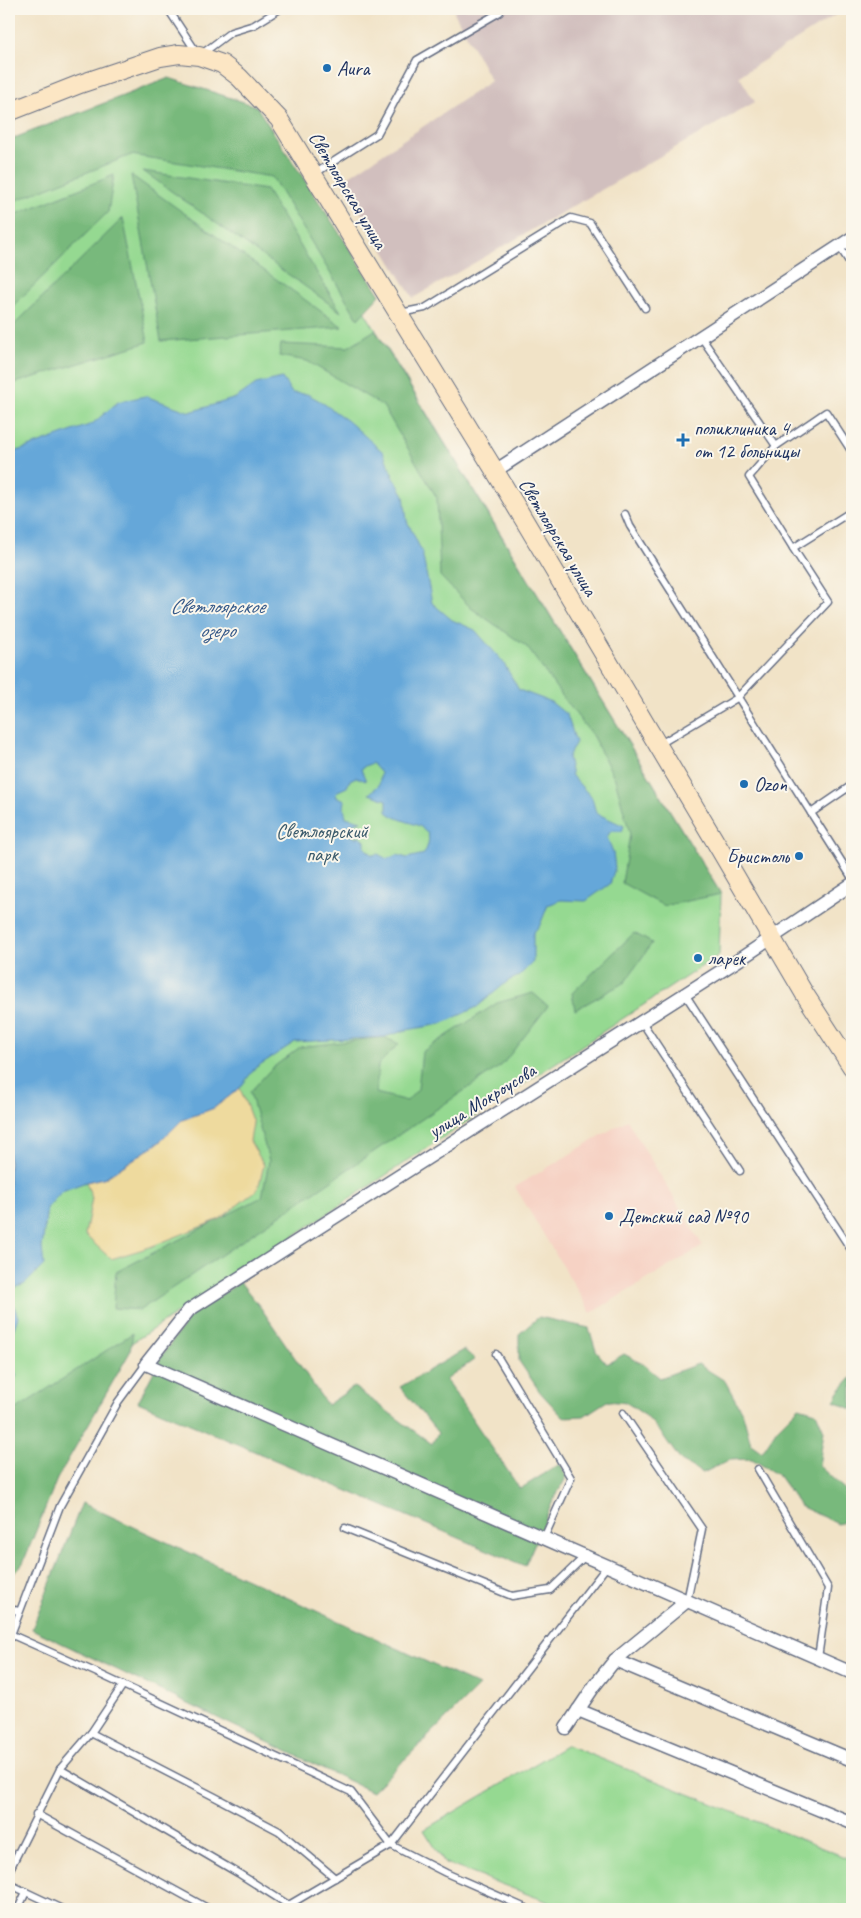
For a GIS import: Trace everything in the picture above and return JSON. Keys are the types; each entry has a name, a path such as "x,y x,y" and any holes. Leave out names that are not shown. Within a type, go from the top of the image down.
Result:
{"main road":[{"name":"Светлоярская улица","path":"9,112 80,84 160,57 179,54 199,56 222,64 246,84 279,119 495,471 804,993 852,1067"}],"street":[{"path":"495,471 852,238"},
{"name":"улица Мокроусова","path":"146,1364 189,1310 772,939 852,884"},
{"path":"146,1364 852,1673"},
{"path":"566,1728 595,1685 615,1660 687,1601"},
{"path":"615,1660 852,1760"},
{"path":"578,1710 852,1823"}],"lane":[{"path":"168,9 199,56 231,32 254,25 280,9"},
{"path":"313,174 377,134 417,60 500,12 500,9"},
{"path":"399,314 425,308 572,218 590,222 645,308"},
{"path":"839,246 852,266"},
{"path":"701,336 776,446"},
{"path":"658,745 737,698 828,602 748,477 776,446 826,412 852,452"},
{"path":"793,548 852,511"},
{"path":"625,514 630,526 707,646 737,698 852,878"},
{"path":"811,813 852,786"},
{"path":"685,994 852,1251"},
{"path":"642,1022 740,1172"},
{"path":"496,1354 571,1478 544,1538"},
{"path":"146,1364 118,1402 60,1506 10,1637 123,1685 351,1792 391,1845 446,1874 528,1909"},
{"path":"623,1413 702,1529 687,1601"},
{"path":"758,1469 828,1588 818,1658"},
{"path":"344,1528 512,1596 550,1590 585,1556"},
{"path":"282,1909 292,1907 335,1878 391,1845 607,1566"},
{"path":"9,1609 19,1611"},
{"path":"9,1871 60,1769 91,1733 123,1685"},
{"path":"91,1733 215,1796 278,1831 335,1878"},
{"path":"60,1769 238,1873 292,1907"},
{"path":"36,1814 209,1909"},
{"path":"9,1884 62,1909"},
{"path":"18,1909 26,1892"}],"shaded area":[{"path":"456,9 845,9 739,76 755,102 413,298 342,181 491,81 454,12"},
{"name":"Детский сад №90","path":"627,1120 703,1246 591,1313 515,1187"},
{"path":"331,1899 357,1909 324,1909"}],"green space":[{"path":"169,78 256,106 380,295 358,319 272,177 131,155 9,203 9,140"},
{"name":"Светлоярский парк","path":"238,105 721,894 719,955 115,1354 9,1419 9,190"},
{"path":"143,171 266,190 341,312"},
{"path":"114,175 108,212 9,310 9,217"},
{"path":"131,175 343,327 161,341"},
{"path":"123,218 148,342 9,385 9,330"},
{"path":"375,330 721,894 664,906 622,883 630,834 615,779 592,735 527,647 471,608 440,576 437,498 383,406 307,361 279,356 281,344 348,347"},
{"path":"634,933 652,943 625,982 575,1010 572,993"},
{"path":"533,993 548,1006 502,1065 140,1310 113,1308 116,1272 262,1197 269,1161 250,1092 271,1069 300,1047 384,1037 399,1044 378,1065 376,1093 407,1101 418,1089 422,1052 497,1003"},
{"path":"240,1282 261,1308 327,1405 354,1387 432,1444 438,1433 400,1387 464,1350 475,1359 446,1380 520,1489 560,1464 567,1476 552,1503 525,1566 138,1402 163,1354 192,1314"},
{"path":"539,1317 589,1328 596,1351 607,1364 624,1354 643,1364 660,1378 698,1364 725,1381 743,1414 751,1444 762,1452 777,1429 799,1407 816,1412 824,1431 819,1466 852,1496 852,1519 838,1524 800,1506 779,1476 752,1459 729,1460 703,1473 681,1461 662,1434 646,1416 627,1403 607,1401 584,1416 563,1417 540,1392 519,1361 519,1334"},
{"path":"133,1333 130,1352 57,1479 23,1563 9,1579 9,1414"},
{"path":"852,1377 852,1409 834,1401"},
{"path":"82,1503 479,1686 372,1792 32,1629"},
{"path":"567,1745 852,1860 852,1909 567,1909 445,1863 424,1830"}],"sand":[{"path":"240,1088 253,1123 250,1141 264,1165 258,1189 220,1219 150,1247 111,1259 85,1235 92,1198 86,1182 107,1177 161,1141 182,1120 214,1108"}],"water":[{"name":"Светлоярское озеро","path":"282,378 292,393 307,394 320,401 348,421 383,452 394,478 404,495 407,521 422,552 432,603 452,620 475,630 503,662 519,690 551,702 567,715 576,742 568,757 572,776 592,798 596,813 624,826 622,831 611,831 607,837 613,852 615,868 610,884 586,901 561,900 548,905 540,925 533,933 533,962 519,976 508,981 477,1007 441,1024 407,1030 384,1037 295,1042 255,1068 240,1088 214,1108 182,1120 161,1141 106,1177 62,1191 47,1208 42,1248 44,1265 25,1284 14,1288 10,1295 18,1317 12,1334 10,1363 17,1376 9,1382 9,454 92,424 118,402 145,396 190,412 236,398 256,384","holes":["372,763 381,773 379,785 369,794 387,800 387,812 394,817 425,830 428,835 428,843 424,854 407,858 397,855 387,859 378,854 372,855 365,848 365,841 360,836 356,838 350,835 346,828 350,824 361,821 346,817 345,800 335,796 338,791 347,787 350,780 356,777 366,781 361,769"]}],"place":[{"name":"Aura","path":"327,68"},
{"name":"поликлиника 4 от 12 больницы","path":"683,440"},
{"name":"Ozon","path":"744,784"},
{"name":"Бристоль","path":"799,856"},
{"name":"ларек","path":"698,958"},
{"name":"Детский сад №90","path":"609,1216"}]}
